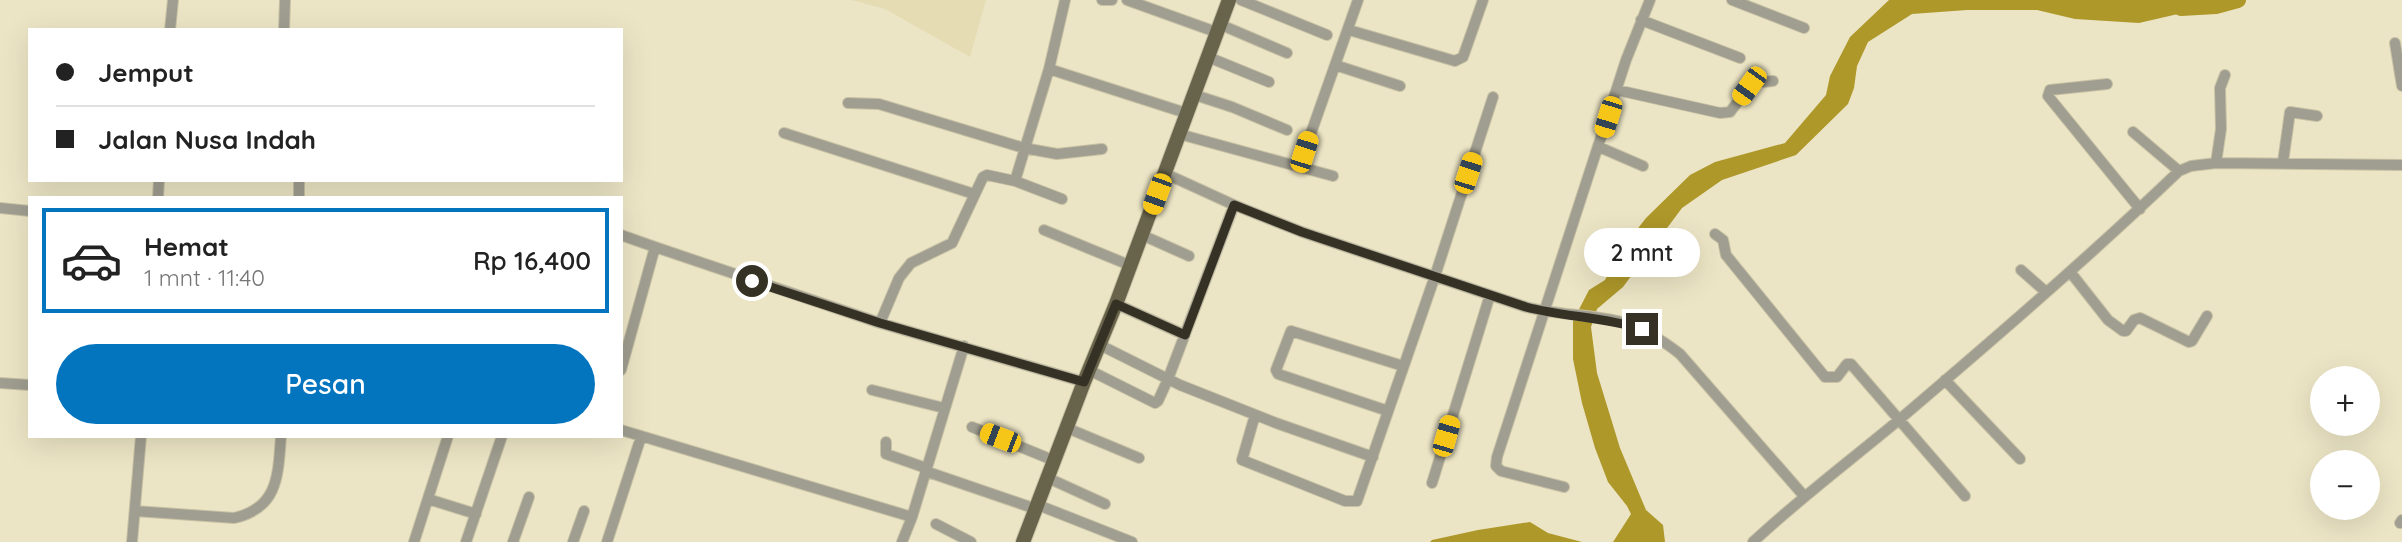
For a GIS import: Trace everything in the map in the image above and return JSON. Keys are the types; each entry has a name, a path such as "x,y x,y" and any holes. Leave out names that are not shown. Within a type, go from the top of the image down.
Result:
{"main road":[{"path":"1028,541 1037,507 1229,0"}],"street":[{"path":"170,28 173,0"},
{"path":"284,28 285,0"},
{"path":"1015,181 1049,69 1065,0"},
{"path":"1102,0 1112,0"},
{"path":"1128,0 1287,53"},
{"path":"1241,0 1327,35"},
{"path":"1299,167 1358,0"},
{"path":"1349,30 1455,61 1463,57 1483,0"},
{"path":"1564,487 1502,471 1496,466 1497,457 1531,349 1550,313 1617,90 1650,0"},
{"path":"1732,0 1804,28"},
{"path":"1766,13 1771,0"},
{"path":"1641,20 1740,58"},
{"path":"2395,43 2402,86"},
{"path":"1208,57 1269,82"},
{"path":"1335,65 1401,86"},
{"path":"1049,69 1186,113"},
{"path":"2216,163 2221,129 2220,88 2225,75"},
{"path":"1617,90 1720,113 1730,112 1752,83 1773,81"},
{"path":"2107,84 2050,90 2048,96 2140,208"},
{"path":"1195,95 1287,130"},
{"path":"1255,415 1242,460 1345,501 1353,502 1360,496 1493,97"},
{"path":"848,103 879,104 1024,148 1058,154 1101,149"},
{"path":"2283,162 2290,112 2317,116"},
{"path":"2133,132 2179,171"},
{"path":"784,133 974,194"},
{"path":"1179,134 1333,176"},
{"path":"1600,147 1643,166"},
{"path":"1753,542 1804,496 1900,419 2071,273 2179,171 2191,166 2216,163 2402,165"},
{"path":"1164,173 1302,232 1490,295 1550,313 1616,321 1642,329 1680,354 1804,496"},
{"path":"880,323 899,278 911,263 952,243 983,177 987,175 1015,181 1062,199"},
{"path":"623,236 880,323 1086,376 1155,403 1168,379 1234,205"},
{"path":"0,208 28,211"},
{"path":"1044,230 1129,265"},
{"path":"1716,234 1723,240 1726,255 1825,377 1837,377 1847,364 1851,364 1965,496"},
{"path":"1142,235 1189,256"},
{"path":"623,363 655,247"},
{"path":"2021,270 2046,292"},
{"path":"2071,273 2108,320 2123,331 2140,318 2189,342 2207,316"},
{"path":"1432,483 1490,295"},
{"path":"1116,304 1185,335"},
{"path":"1388,411 1324,391 1278,374 1276,370 1291,331 1403,366"},
{"path":"1100,345 1168,379 1255,415 1373,457"},
{"path":"902,542 964,346"},
{"path":"1945,380 2020,459"},
{"path":"0,383 28,385"},
{"path":"872,390 944,408"},
{"path":"972,427 1055,461"},
{"path":"1067,428 1139,458"},
{"path":"623,431 912,517"},
{"path":"132,542 141,438"},
{"path":"135,511 234,518 249,515 270,495 277,479 281,438"},
{"path":"414,542 447,438"},
{"path":"466,542 501,438"},
{"path":"607,542 640,438"},
{"path":"886,442 886,454 1132,542"},
{"path":"1048,478 1105,504"},
{"path":"513,542 529,496"},
{"path":"428,499 476,514"},
{"path":"573,542 584,511"},
{"path":"936,524 971,542"}],"shaded area":[{"path":"851,0 986,0 970,57 885,9"},
{"path":"1889,0 2216,0 2191,11 2139,23 2075,19 2037,10 1967,10 1912,14 1868,42 1857,66 1854,88 1848,104 1796,155 1722,180 1682,208 1623,287 1597,309 1591,327 1597,373 1620,448 1646,510 1663,525 1665,542 1613,542 1631,514 1608,482 1595,448 1573,359 1573,321 1589,290 1605,280 1618,254 1646,218 1690,175 1715,162 1785,143 1826,95 1830,76 1850,37"},
{"path":"1530,522 1548,533 1582,542 1430,542 1478,530"}],"waterway":[{"path":"2181,8 2216,6 2238,0"}],"route":[{"path":"752,281 880,323 1084,382 1116,304 1185,335 1234,205 1302,232 1526,307 1616,321 1642,329"}]}
